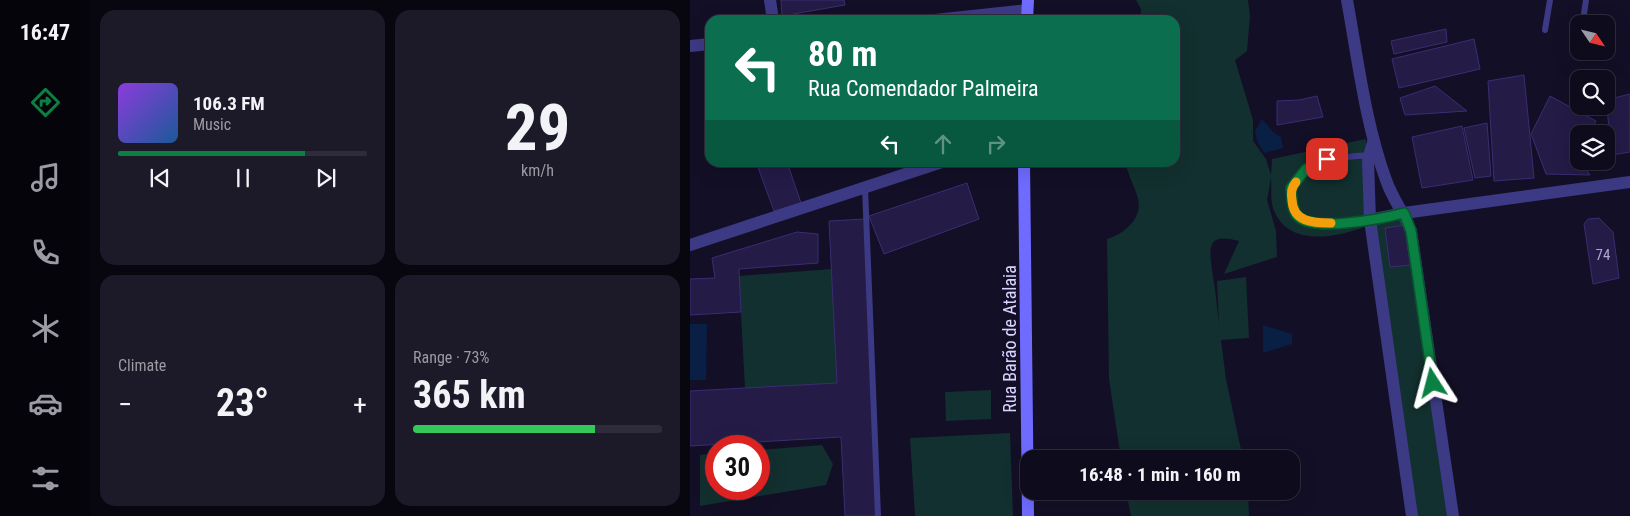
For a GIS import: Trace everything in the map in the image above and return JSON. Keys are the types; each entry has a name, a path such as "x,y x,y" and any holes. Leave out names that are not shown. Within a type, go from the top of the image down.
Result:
{"main road":[{"name":"Rua Barão de Atalaia","path":"1024,167 1028,516"}],"street":[{"path":"770,0 772,15"},
{"path":"1347,0 1373,141 1391,193 1404,213 1411,231 1453,516"},
{"path":"981,15 1027,10"},
{"path":"690,46 705,44"},
{"path":"1373,141 1370,155 1370,220 1412,516"},
{"path":"690,245 927,167"},
{"path":"1370,220 1404,213 1630,182"}],"lane":[{"path":"1546,30 1550,0"},
{"path":"1584,14 1586,0"},
{"path":"1370,155 1327,159 1306,169 1291,188 1292,203 1296,214 1306,221 1332,223 1370,220"},
{"path":"865,188 878,516"}],"green space":[{"path":"1136,0 1248,0 1250,16 1247,51 1235,60 1253,120 1253,141 1266,159 1271,175 1272,159 1366,139 1367,226 1341,234 1314,237 1289,229 1280,221 1273,208 1271,178 1267,200 1276,231 1277,257 1224,274 1239,241 1219,239 1214,241 1211,246 1210,252 1219,324 1217,281 1246,277 1249,338 1221,340 1226,379 1241,450 1120,450 1109,379 1107,239 1126,229 1138,213 1138,199 1127,167 1180,167 1180,15 1140,15 1141,9"},
{"path":"1413,218 1452,516 1415,516 1372,224"},
{"path":"832,269 837,383 745,389 739,276"},
{"path":"991,390 991,419 946,421 945,392"},
{"path":"1010,433 1013,516 915,516 910,438"},
{"path":"822,445 833,464 826,485 770,494 770,449"},
{"path":"705,454 705,500 736,500 700,506 700,455"},
{"path":"1128,500 1248,500 1249,516 1131,516"}],"water":[{"path":"1262,119 1273,132 1281,137 1283,148 1264,153 1257,141 1255,131"},
{"path":"690,324 707,324 706,380 690,380"},
{"path":"1263,325 1292,334 1292,344 1263,353"}],"building":[{"path":"781,0 844,0 845,5 788,15 782,15"},
{"path":"1446,29 1447,42 1394,54 1391,41"},
{"path":"1474,39 1480,69 1399,88 1392,59"},
{"path":"1524,75 1534,178 1494,181 1488,81"},
{"path":"1435,86 1467,111 1405,115 1400,98"},
{"path":"1630,94 1630,152 1615,154 1615,125 1609,125 1608,115 1615,115 1615,98"},
{"path":"1317,96 1323,117 1277,125 1277,101 1299,100"},
{"path":"1550,96 1570,107 1570,115 1585,115 1596,121 1594,125 1570,125 1570,170 1586,170 1590,175 1546,174 1531,134"},
{"path":"1487,123 1491,176 1475,178 1464,128"},
{"path":"1462,126 1473,180 1422,188 1412,137"},
{"path":"758,167 789,167 801,203 774,211"},
{"path":"967,183 979,219 884,254 869,216"},
{"path":"1599,218 1613,232 1619,278 1593,284 1584,224 1588,219"},
{"path":"865,219 877,516 845,516 841,437 770,441 770,435 705,435 705,445 690,446 690,391 837,383 829,221"},
{"path":"1406,225 1411,265 1390,267 1385,228"},
{"path":"797,232 818,234 818,263 739,269 741,312 690,315 690,279 715,278 712,258"}],"slow traffic":[{"path":"1296,182 1291,188 1292,203 1296,214 1306,221 1331,223"}],"route":[{"path":"1327,159 1306,169 1291,188 1292,203 1296,214 1306,221 1332,223 1370,220 1404,213 1411,231 1433,383"}]}
